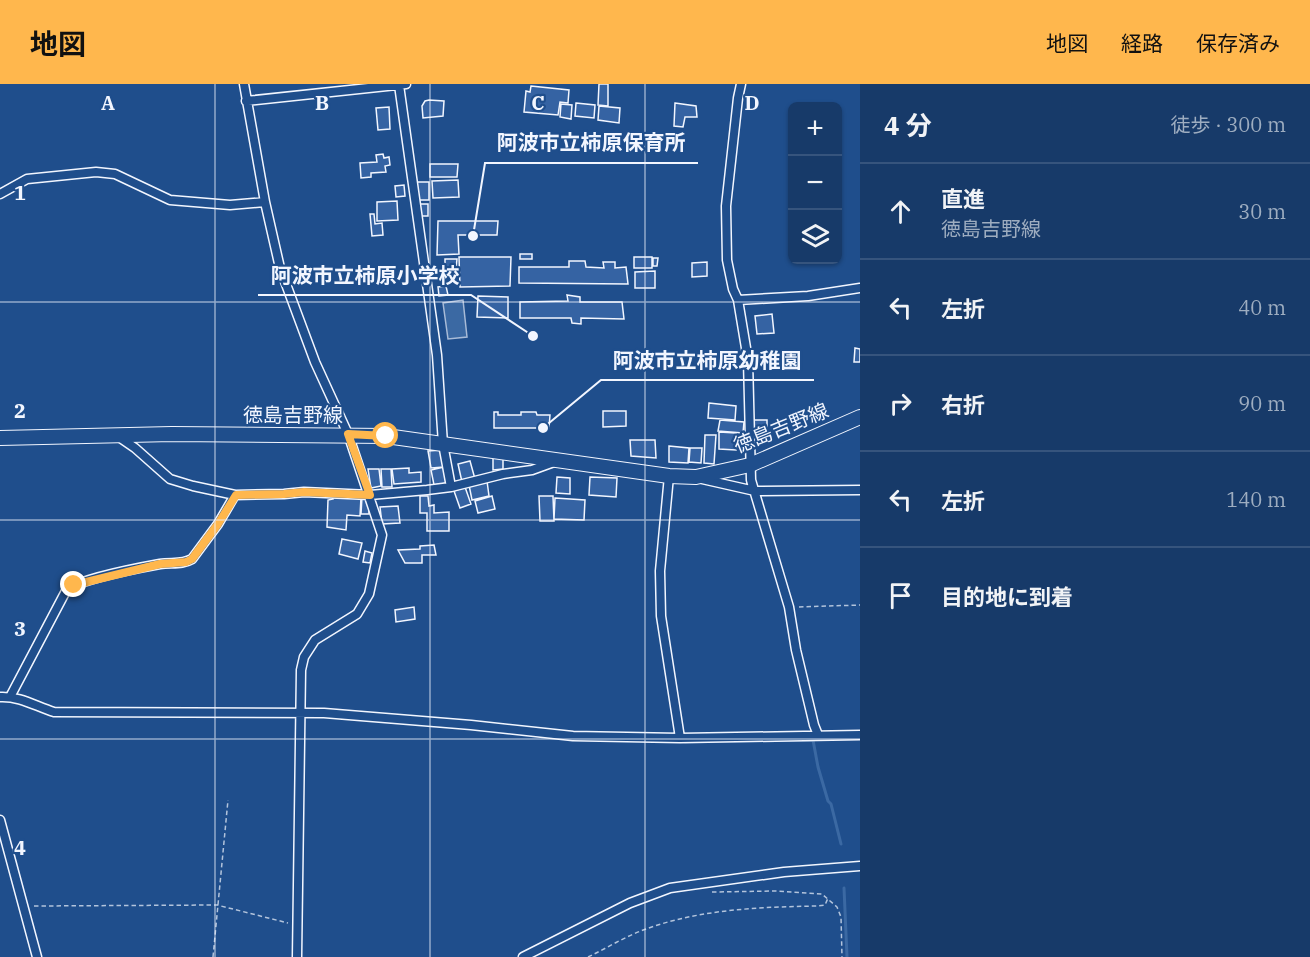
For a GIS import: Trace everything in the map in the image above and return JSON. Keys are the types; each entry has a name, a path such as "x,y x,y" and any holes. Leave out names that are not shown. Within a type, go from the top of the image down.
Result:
{"main road":[{"name":"徳島吉野線","path":"0,438 172,434 386,436 669,476 696,477 750,465 860,417"}],"street":[{"path":"244,84 265,202 280,268 315,362 348,434 382,535 369,594 357,614 315,640 304,657 301,670 297,957"},
{"path":"246,101 402,84 437,355 443,444 451,487"},
{"path":"739,84 726,206 727,260 733,289 738,300 748,360 750,465 754,490 789,607 796,650 818,735"},
{"path":"0,194 27,179 96,172 115,174 170,200 230,205 265,202"},
{"path":"738,300 808,296 860,288"},
{"path":"119,437 135,447 170,479 236,495 304,492 370,495 451,487 503,474 532,470 557,461"},
{"path":"669,476 660,571 660,616 680,738"},
{"path":"696,477 754,490 860,490"},
{"path":"236,495 192,559 91,580 67,589 5,697 25,700 54,712 299,713 392,718 573,736 680,738 860,735"},
{"path":"0,820 37,957"},
{"path":"523,957 630,903 670,888 784,872 860,866"}],"path":[{"path":"789,607 860,605"},
{"path":"213,957 228,800"},
{"path":"707,892 822,894 837,907 841,918 842,957"},
{"path":"588,957 645,929 678,919 779,906 818,906 825,905 828,898"},
{"path":"24,906 217,905 297,925"}],"water":[{"path":"463,300 467,337 448,339 443,303"}],"building":[{"path":"599,84 608,84 608,106 598,105"},
{"path":"531,86 569,90 568,103 560,102 558,115 524,112 526,91 530,92"},
{"path":"425,101 444,101 443,116 423,118 422,106"},
{"path":"576,103 595,105 594,118 575,116"},
{"path":"675,103 696,106 697,117 685,117 683,127 674,126"},
{"path":"561,104 572,105 571,119 560,117"},
{"path":"599,106 620,108 619,123 598,120"},
{"path":"389,107 390,129 378,130 376,108"},
{"path":"383,154 384,158 389,157 390,165 385,166 386,172 371,173 371,177 361,178 360,163 377,162 376,155"},
{"path":"430,164 458,164 457,177 430,177"},
{"path":"458,180 459,197 433,198 432,181"},
{"path":"417,182 429,182 429,200 418,200"},
{"path":"404,185 405,196 396,197 395,186"},
{"path":"397,201 398,220 377,221 377,202"},
{"path":"420,204 428,204 428,216 420,216"},
{"path":"370,214 374,214 375,224 382,223 383,235 372,236"},
{"path":"438,221 498,221 497,235 458,235 459,254 437,255"},
{"path":"520,254 532,254 532,259 520,259"},
{"path":"459,257 511,257 510,286 460,287"},
{"path":"634,257 652,257 652,268 634,268"},
{"path":"653,258 658,258 657,266 653,266"},
{"path":"445,259 457,259 456,270 445,270"},
{"path":"569,261 585,261 586,267 604,268 603,262 615,262 615,268 626,267 628,284 519,283 519,267 569,267"},
{"path":"707,262 707,276 692,277 692,263"},
{"path":"655,271 655,288 635,288 635,272"},
{"path":"446,286 448,295 439,296 438,287"},
{"path":"567,295 580,297 580,302 622,302 624,319 581,318 581,324 572,323 571,318 520,318 520,302 568,301"},
{"path":"478,296 508,297 508,318 477,317"},
{"path":"772,314 774,333 757,334 755,316"},
{"path":"855,348 860,349 860,362 854,362"},
{"path":"709,403 736,406 735,420 708,418"},
{"path":"603,411 626,411 626,426 603,427"},
{"path":"494,412 498,412 498,415 521,415 521,412 536,412 537,415 550,415 549,428 494,428"},
{"path":"720,420 744,422 743,433 718,431"},
{"path":"753,420 767,420 767,434 753,434"},
{"path":"719,432 736,433 736,450 719,449"},
{"path":"705,435 716,435 714,464 704,463"},
{"path":"630,440 655,440 656,458 631,456"},
{"path":"669,446 689,448 688,463 669,462"},
{"path":"690,448 702,448 701,463 689,462"},
{"path":"442,450 444,467 431,468 428,451"},
{"path":"493,458 503,458 503,469 493,470"},
{"path":"470,461 475,479 462,482 458,464"},
{"path":"444,467 447,483 434,485 431,470"},
{"path":"409,468 409,473 421,472 421,482 394,484 392,469"},
{"path":"368,469 379,469 381,486 371,488"},
{"path":"381,469 391,469 392,487 382,487"},
{"path":"557,477 570,478 570,494 556,493"},
{"path":"590,477 617,478 616,497 589,495"},
{"path":"487,481 489,496 472,500 469,485"},
{"path":"465,487 471,504 460,508 454,491"},
{"path":"332,496 361,497 360,516 347,515 346,530 327,527 328,500 333,499"},
{"path":"420,496 428,496 429,506 434,505 434,513 449,512 449,531 427,531 427,513 420,513"},
{"path":"492,496 495,509 478,513 475,501"},
{"path":"539,496 553,496 554,521 540,521"},
{"path":"362,497 369,497 369,514 361,514"},
{"path":"555,498 585,500 584,520 554,519"},
{"path":"398,506 400,523 382,524 380,507"},
{"path":"342,539 362,543 358,559 339,554"},
{"path":"434,545 436,555 422,555 422,563 405,563 398,550 420,549 420,546"},
{"path":"365,551 372,553 370,563 363,562"},
{"path":"414,607 415,619 396,622 395,610"}],"waterway":[{"path":"685,742 813,740 818,767 828,801 831,804 841,844"},
{"path":"844,888 847,957"}],"place":[{"name":"阿波市立柿原保育所","path":"473,236"},
{"name":"阿波市立柿原小学校","path":"533,336"},
{"name":"阿波市立柿原幼稚園","path":"543,428"}],"route":[{"path":"74,585 160,564 186,562 192,559 236,495 304,492 370,495 348,434 386,436"}]}
